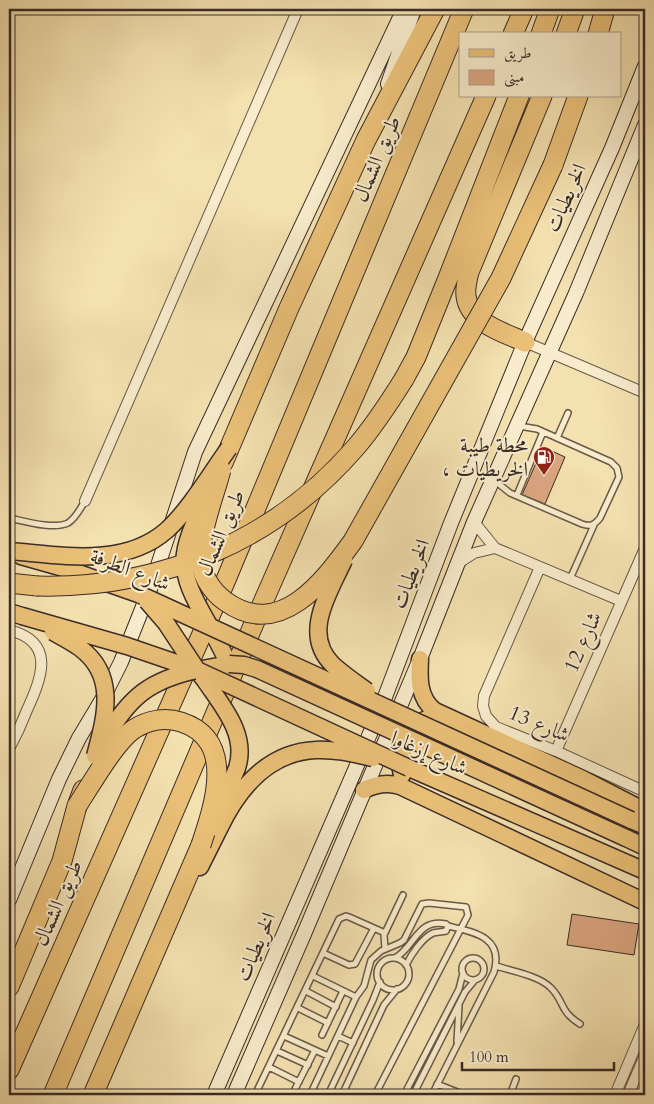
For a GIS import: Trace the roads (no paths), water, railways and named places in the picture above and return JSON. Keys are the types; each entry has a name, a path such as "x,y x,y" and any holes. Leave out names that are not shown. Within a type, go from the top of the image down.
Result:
{"highway":[{"path":"435,9 366,140 289,308 221,470 202,540 200,556 202,568 214,591 234,607 265,613 279,611 295,604 323,581 353,541 501,278 553,165 577,98"},
{"name":"طريق الشمال","path":"9,1070 225,582 464,9"},
{"path":"515,32 524,9"},
{"path":"542,32 550,9"},
{"path":"567,32 575,9"},
{"path":"599,32 606,9"},
{"path":"53,1095 264,600 485,98"},
{"path":"9,583 65,587 126,580 164,571 221,549 271,522 301,500 328,476 355,448 379,418 416,357 518,98"},
{"path":"525,342 478,318 470,307 465,294 469,272 541,98"},
{"path":"77,806 113,753 131,732 140,726 156,720 179,721 203,735 212,749 217,773 215,796 200,845 181,897 155,950 93,1095"},
{"path":"9,987 62,861 77,806 95,756"}],"main road":[{"name":"طريق الشمال","path":"9,900 59,780 79,738 103,698 121,662 152,584 195,452 404,9"},
{"path":"366,140 414,9"},
{"path":"607,32 615,9"},
{"name":"الخريطيات","path":"214,1095 381,706 451,523 525,342 612,148 645,66"},
{"path":"567,128 581,98"},
{"name":"الخريطيات","path":"234,1095 420,659 474,522 595,247 645,125"},
{"path":"9,552 95,556 126,552 142,547 157,538 173,524 229,448"},
{"path":"221,470 194,524 184,555 184,569 188,584 229,664 248,688 277,707"},
{"path":"353,541 322,607 318,625 319,641 322,651 333,665 393,710"},
{"name":"شارع الطرفة","path":"9,552 140,595 260,650"},
{"path":"140,595 166,623 234,726 240,741 240,752 233,777 200,845"},
{"path":"16,614 127,646 198,670"},
{"path":"16,614 80,648 98,667 104,683 106,700 104,719 95,756"},
{"name":"شارع إزغاوا","path":"260,650 638,823"},
{"path":"420,659 421,688 424,700 435,711 584,779 645,810"},
{"path":"95,756 116,719 137,696 165,679 229,664 244,665 257,669 645,847"},
{"name":"شارع إزغاوا","path":"198,670 410,768 645,871"},
{"path":"411,791 402,779 400,771 400,754 405,741 413,727 419,722 433,717 447,716"},
{"path":"181,897 234,799 247,784 272,764 295,753 319,750 346,753 410,768"},
{"path":"364,790 385,783 400,786 645,902"}],"street":[{"path":"85,501 298,9"},
{"path":"525,342 645,393"},
{"path":"474,522 495,548 621,601"},
{"name":"الخريطيات","path":"457,564 474,552 495,548"},
{"name":"شارع 12","path":"556,751 645,548"},
{"name":"شارع 13","path":"540,567 484,696 483,706 486,716 496,727 645,790"},
{"path":"9,630 33,642 38,648 42,661 38,687 9,749"},
{"path":"620,860 645,881"},
{"path":"615,1095 645,1024"},
{"path":"628,1095 643,1068 645,1055"},
{"path":"629,1062 643,1068"}],"lane":[{"path":"558,438 568,413"},
{"path":"516,425 558,438 611,462 617,468 619,477 600,518 594,525 570,579"},
{"path":"517,495 543,432"},
{"path":"494,480 504,489 517,495 582,524 594,525"},
{"path":"9,518 57,526 68,522 76,516 85,501"},
{"path":"385,950 384,933 403,895"},
{"path":"310,1095 356,997 366,980 371,960 375,955 404,940 419,907 425,903 466,907 468,915 375,1095"},
{"path":"255,1095 339,919 342,916 349,917 384,933"},
{"path":"328,1095 373,1000 380,982 378,972 381,964 385,960 394,958 402,953 427,925 443,923 475,933 487,940 495,952 496,966 432,1095"},
{"path":"406,966 425,939 436,932 446,931 448,926"},
{"path":"323,953 348,965 355,964 374,928"},
{"path":"342,1095 384,1005 397,989 408,980 406,966 403,962 394,958"},
{"path":"404,1095 458,989 463,973 463,965 471,958 479,959 484,965 484,973 467,989 413,1095"},
{"path":"496,966 545,983 556,994 566,1013 580,1024"},
{"path":"463,973 468,979 476,980"},
{"path":"313,976 356,997"},
{"path":"380,982 387,988 397,989"},
{"path":"306,991 336,1007"},
{"path":"322,1036 344,991"},
{"path":"457,1045 459,1003"},
{"path":"298,1008 328,1022"},
{"path":"284,1036 328,1056"},
{"path":"338,1036 353,1044"},
{"path":"292,1095 315,1050"},
{"path":"277,1051 308,1065"},
{"path":"269,1067 299,1082"},
{"path":"510,1095 516,1079"},
{"path":"437,1084 465,1095"}],"place":[{"name":"محطة طيبة ، الخريطيات","path":"544,476"}]}
